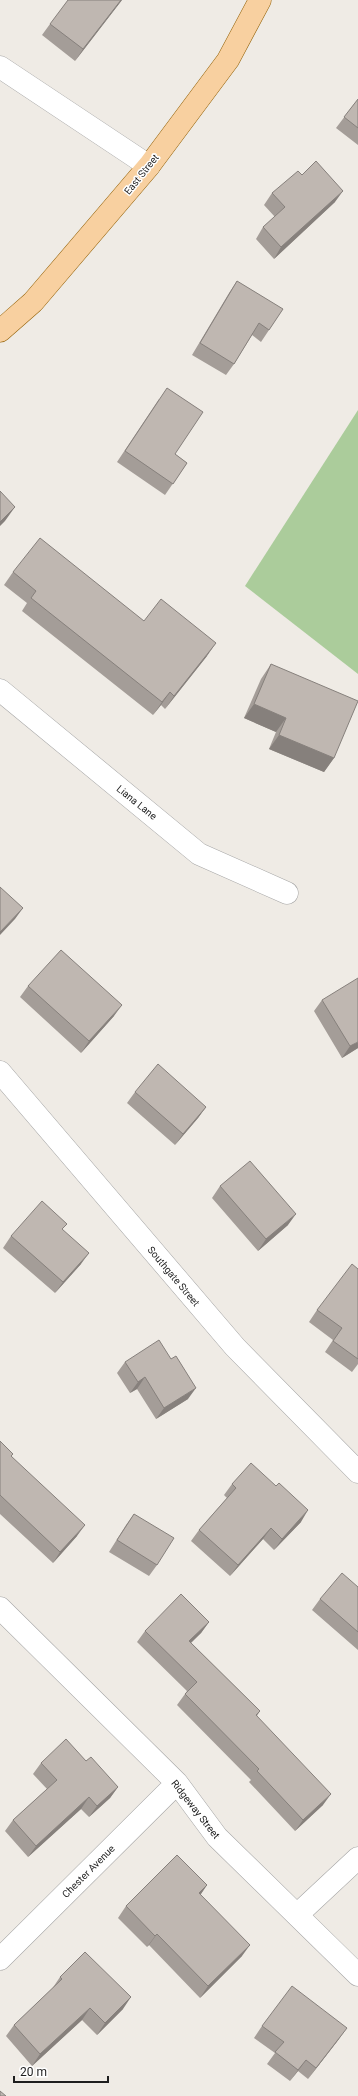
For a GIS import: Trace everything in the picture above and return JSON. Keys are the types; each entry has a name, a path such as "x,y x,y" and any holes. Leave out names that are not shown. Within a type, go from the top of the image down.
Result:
{"main road":[{"name":"East Street","path":"0,332 33,302 149,166 228,60 260,0"}],"street":[{"path":"0,67 149,166"},
{"name":"Liana Lane","path":"0,690 199,854 287,893"},
{"name":"Southgate Street","path":"0,1072 235,1347 358,1472"},
{"name":"Ridgeway Street","path":"0,1608 177,1783 217,1837 298,1914 358,1975"},
{"name":"Chester Avenue","path":"0,1959 177,1783"},
{"path":"298,1914 358,1858"}],"green space":[{"path":"358,410 358,674 245,586"}],"building":[{"path":"68,0 121,0 83,49 50,24"},
{"path":"358,99 358,128 344,117"},
{"path":"316,161 343,191 281,247 263,227 285,207 272,193 298,171 302,175"},
{"path":"237,281 283,309 269,330 259,323 234,364 200,343"},
{"path":"167,388 203,412 175,454 187,463 173,484 125,451"},
{"path":"0,491 15,507 0,522"},
{"path":"40,538 144,621 161,599 216,643 174,696 170,692 162,702 31,598 36,591 13,572"},
{"path":"271,664 358,701 334,758 279,735 286,718 254,704"},
{"path":"0,887 23,908 0,932"},
{"path":"61,950 122,1005 89,1041 28,986"},
{"path":"358,978 358,1042 350,1046 322,1000"},
{"path":"158,1064 206,1107 183,1134 135,1092"},
{"path":"250,1161 296,1214 266,1239 220,1186"},
{"path":"42,1201 67,1224 62,1229 89,1253 63,1282 11,1236"},
{"path":"352,1264 358,1269 358,1359 333,1341 342,1328 317,1310"},
{"path":"159,1340 171,1359 176,1356 196,1388 164,1408 145,1377 138,1382 125,1362"},
{"path":"0,1441 13,1454 11,1456 85,1525 60,1552 0,1495"},
{"path":"251,1463 276,1486 279,1483 308,1510 282,1539 271,1528 238,1565 199,1530 236,1488 232,1484"},
{"path":"134,1514 174,1538 157,1565 117,1540"},
{"path":"342,1573 358,1587 358,1632 320,1599"},
{"path":"181,1594 209,1622 189,1641 260,1711 256,1715 331,1794 303,1820 257,1771 259,1769 185,1694 197,1682 145,1631"},
{"path":"66,1739 86,1761 91,1757 118,1787 97,1806 89,1797 36,1846 13,1820 57,1780 41,1763"},
{"path":"177,1855 207,1885 199,1893 250,1945 208,1986 157,1934 155,1936 126,1906"},
{"path":"85,1952 131,1997 105,2023 90,2008 40,2054 14,2025 62,1979 60,1977"},
{"path":"292,1986 347,2028 316,2068 306,2060 298,2070 275,2052 284,2042 262,2026"},
{"path":"0,2091 6,2096 0,2096"}]}
